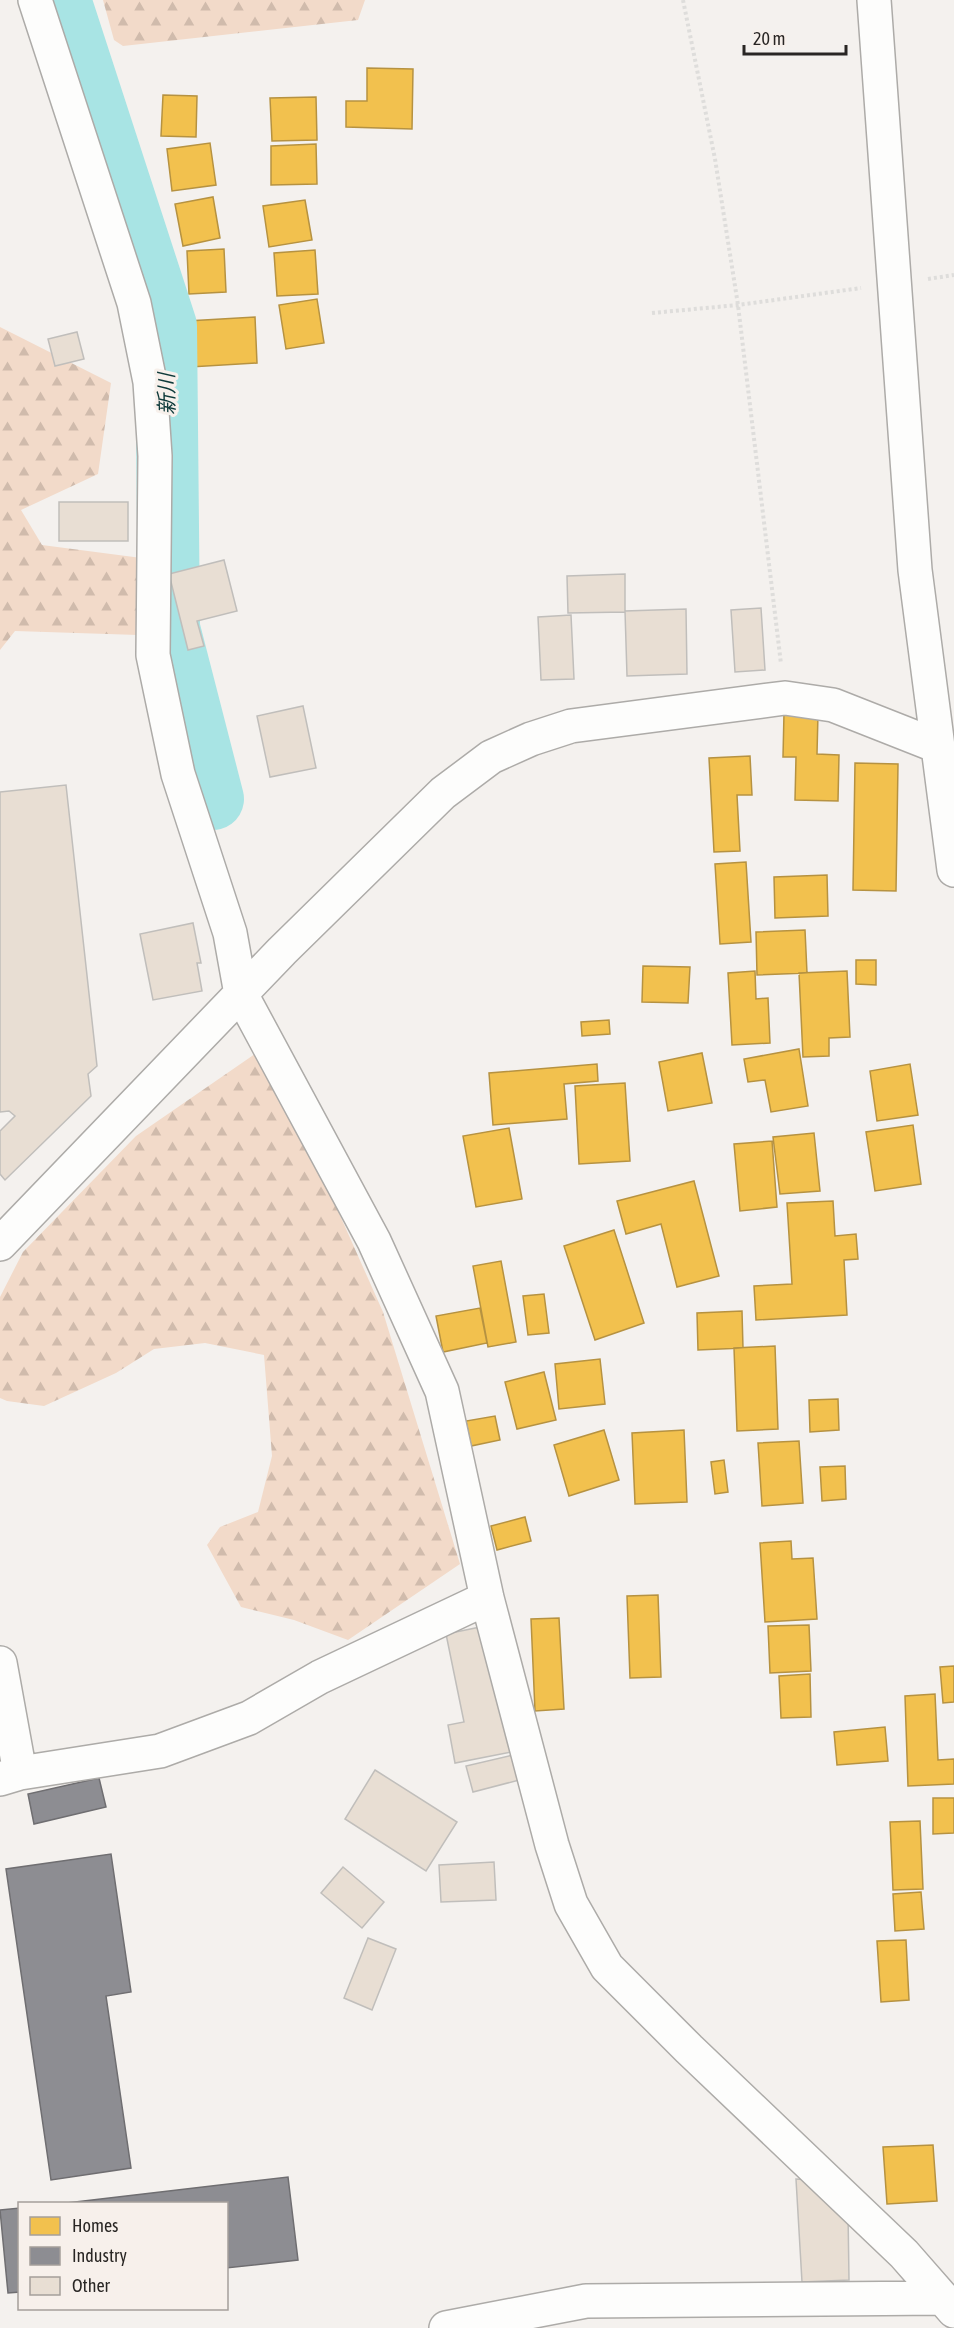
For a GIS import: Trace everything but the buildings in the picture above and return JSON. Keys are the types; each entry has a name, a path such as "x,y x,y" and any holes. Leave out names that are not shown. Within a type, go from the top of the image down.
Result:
{"street":[{"path":"35,0 136,314 150,382 155,456 153,655 178,774 230,933 241,994 374,1241 442,1391 487,1598 552,1845 571,1904 607,1967 689,2049 950,2297"},
{"path":"874,0 915,570 954,870"},
{"path":"0,1244 241,994 443,793 491,757 531,739 571,726 785,698 833,705 938,746"},
{"path":"0,1663 10,1776 160,1751 249,1718 320,1677 487,1598"},
{"path":"464,2326 586,2301 950,2297"}],"path":[{"path":"683,0 715,159 738,305 785,698"},
{"path":"652,313 738,305 954,275"}],"green space":[{"path":"103,0 365,0 358,20 123,46 114,40"},
{"path":"0,327 111,383 98,474 21,510 42,545 149,559 138,635 15,631 0,650"},
{"path":"265,1047 383,1312 460,1564 348,1640 294,1620 241,1607 207,1545 220,1527 258,1512 272,1456 264,1355 205,1343 154,1349 116,1373 44,1406 0,1398 0,1297 23,1252 136,1136"}],"waterway":[{"name":"新川","path":"60,0 166,326 169,628 213,799"}]}
